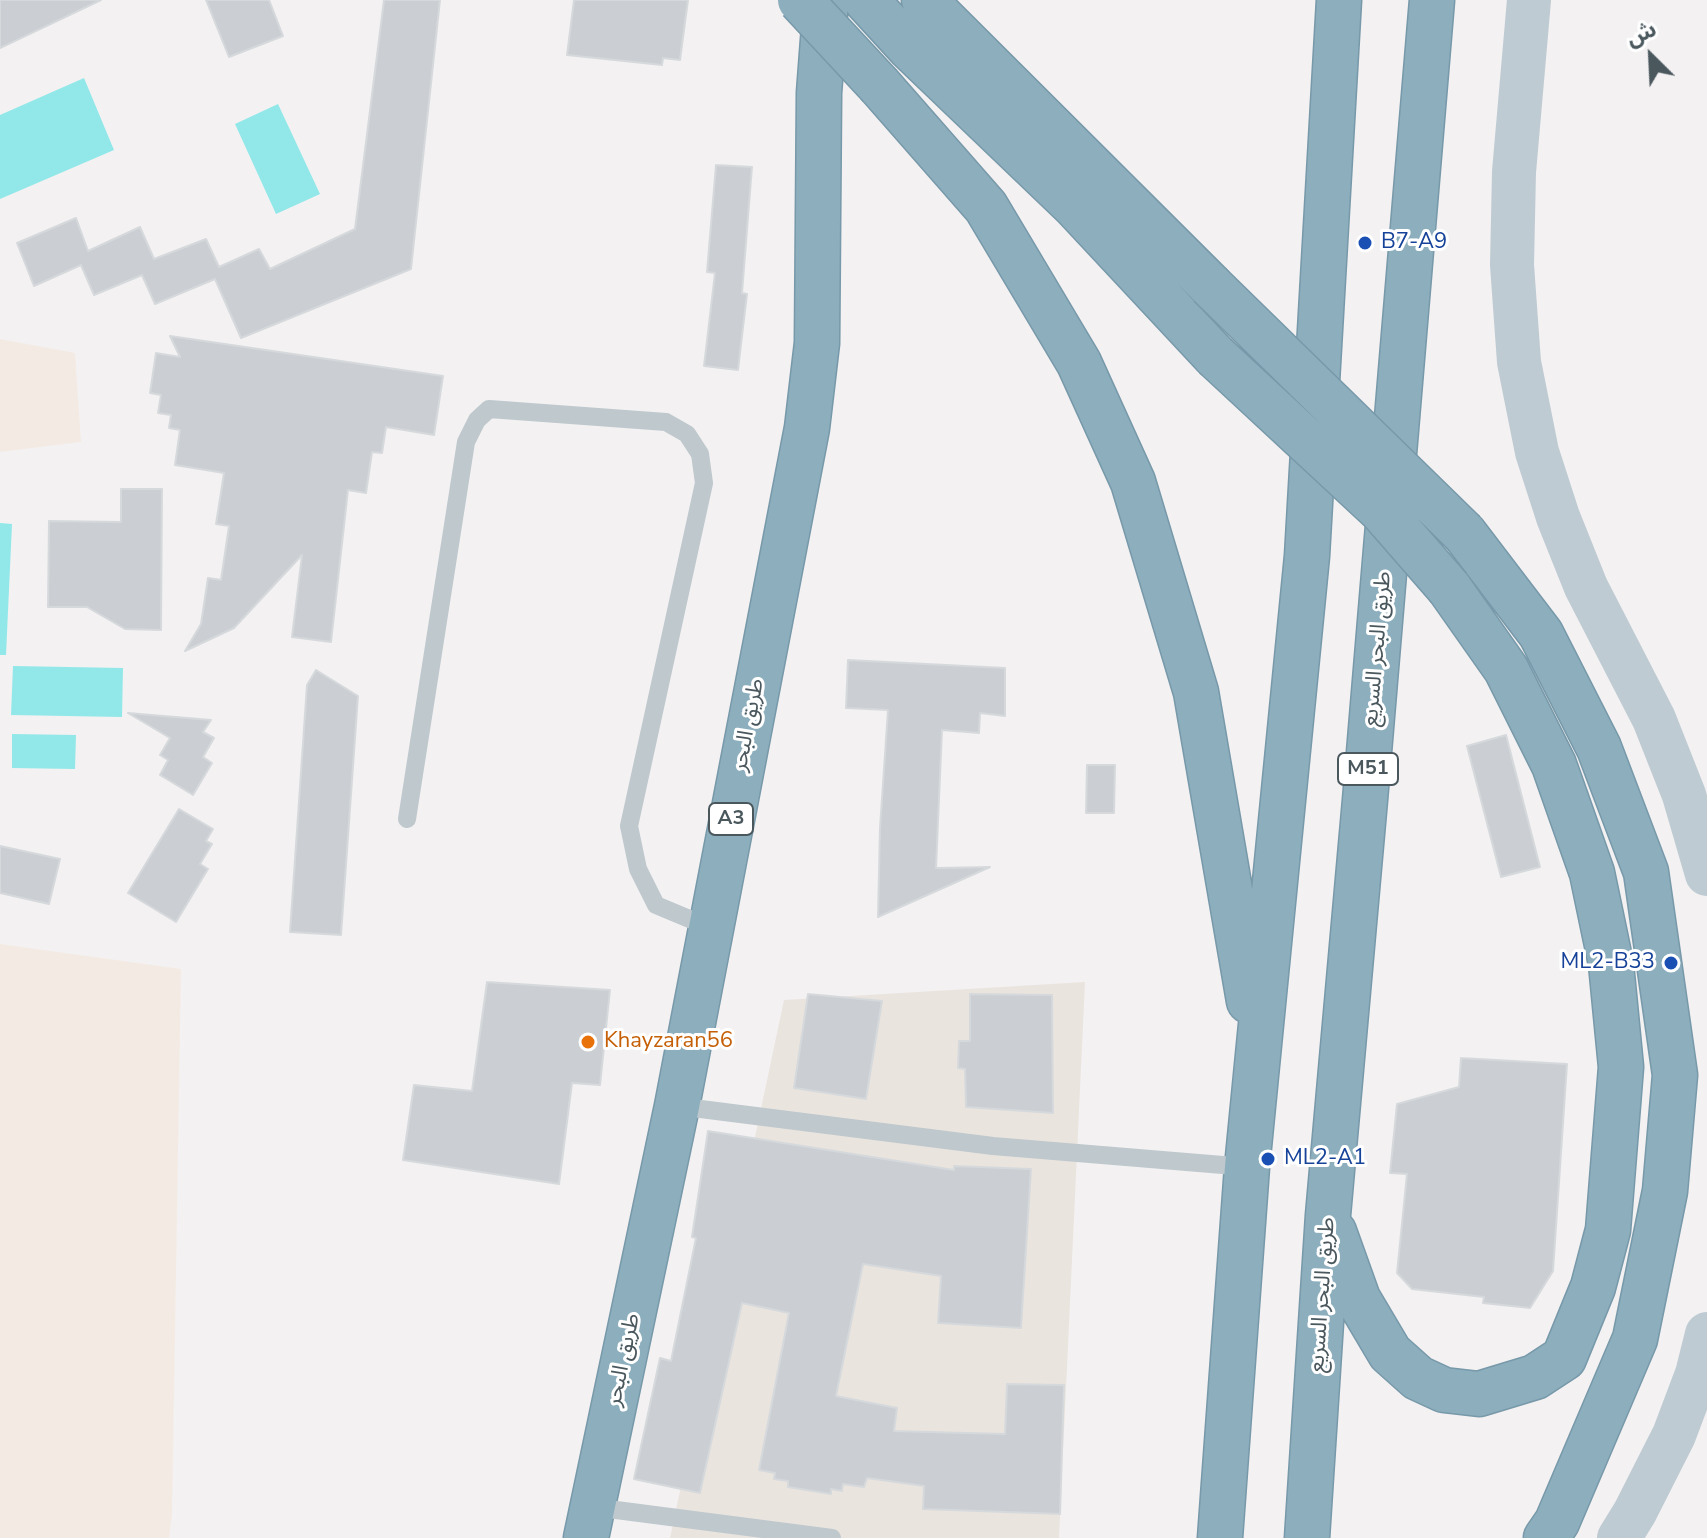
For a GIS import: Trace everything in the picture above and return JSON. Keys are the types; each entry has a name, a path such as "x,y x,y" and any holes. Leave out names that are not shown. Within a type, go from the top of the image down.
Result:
{"highway":[{"path":"800,0 986,207 1079,363 1133,482 1196,692 1259,1059"},
{"name":"طريق البحر","path":"589,1522 677,1106 807,428 817,343 819,93 826,0"},
{"path":"866,0 910,48 1074,205 1215,356 1381,510 1449,588 1506,669 1554,765 1592,873 1611,964 1621,1067 1608,1230 1593,1287 1564,1358 1535,1377 1479,1394 1444,1390 1418,1378 1390,1353 1358,1299 1328,1215"},
{"path":"924,0 1464,533 1541,634 1599,748 1646,872 1675,1075 1665,1191 1635,1339 1557,1522 1546,1538"},
{"path":"1220,1538 1247,1167 1307,556 1339,0"},
{"name":"طريق البحر السريع","path":"1307,1538 1328,1215 1432,0"}],"street":[{"path":"1529,0 1514,172 1512,265 1519,362 1537,452 1558,517 1586,587 1654,719 1684,795 1707,874"},
{"path":"1619,1538 1674,1435 1697,1374 1707,1334"}],"lane":[{"path":"407,819 466,442 477,420 489,409 666,422 687,434 700,454 704,483 629,826 638,869 656,905 711,928"},
{"path":"677,1106 993,1146 1247,1167"},
{"path":"589,1522 832,1538"}],"shaded area":[{"path":"1085,982 1059,1538 670,1538 784,1000"}],"sand":[{"path":"0,339 75,353 81,442 0,452"},
{"path":"0,944 181,969 172,1514 169,1538 0,1538"}],"water":[{"path":"84,78 114,150 0,199 0,115"},
{"path":"278,104 320,194 276,214 235,124"},
{"path":"0,523 12,524 6,655 0,655"},
{"path":"13,666 123,668 122,717 11,715"},
{"path":"12,734 76,735 75,769 12,768"}],"building":[{"path":"0,0 101,0 0,48"},
{"path":"206,0 269,0 283,36 229,57"},
{"path":"384,0 440,0 411,269 241,338 215,279 155,304 142,275 94,295 81,265 34,286 17,243 76,218 88,251 140,227 154,259 206,239 219,267 259,249 270,269 355,229"},
{"path":"574,0 688,0 680,60 663,58 662,65 567,55"},
{"path":"716,165 752,167 742,293 747,294 738,370 704,366 715,273 707,272"},
{"path":"170,336 443,376 434,435 386,427 382,453 372,452 366,493 348,490 331,642 292,637 302,555 234,628 185,651 201,624 208,578 221,580 229,526 216,524 224,473 175,465 180,430 169,428 171,415 158,413 161,395 150,393 156,353 180,357"},
{"path":"121,489 162,489 161,630 125,629 87,607 48,607 49,521 121,522"},
{"path":"848,660 1005,668 1005,716 980,713 979,733 942,730 936,868 990,867 878,917 888,710 846,708"},
{"path":"316,670 358,696 341,935 290,932 307,685"},
{"path":"128,713 211,720 203,732 214,738 203,757 212,763 193,795 160,775 168,760 160,755 170,738"},
{"path":"1506,735 1540,867 1501,877 1467,746"},
{"path":"1087,765 1115,765 1114,813 1086,813"},
{"path":"179,809 213,829 206,841 212,844 200,864 208,869 176,922 128,893"},
{"path":"0,846 60,859 49,904 0,893"},
{"path":"487,982 610,990 600,1085 572,1083 559,1184 403,1160 414,1085 472,1091"},
{"path":"808,994 882,1001 866,1099 794,1088"},
{"path":"970,994 1052,995 1053,1113 966,1107 965,1069 958,1068 959,1041 970,1041"},
{"path":"1461,1058 1567,1064 1553,1271 1530,1308 1483,1303 1484,1297 1412,1289 1397,1273 1407,1174 1390,1173 1397,1104 1459,1087"},
{"path":"708,1131 954,1170 954,1166 1031,1169 1021,1328 938,1323 941,1276 863,1264 836,1396 897,1408 894,1431 1005,1434 1007,1384 1064,1385 1060,1514 923,1509 924,1486 867,1478 864,1487 843,1484 842,1491 831,1489 831,1494 788,1487 788,1481 774,1479 775,1473 759,1470 789,1313 742,1303 700,1493 634,1479 660,1358 671,1361 696,1238 692,1237"}],"place":[{"name":"B7-A9","path":"1365,243"},
{"name":"ML2-B33","path":"1671,963"},
{"name":"Khayzaran56","path":"588,1042"},
{"name":"ML2-A1","path":"1268,1159"}]}
